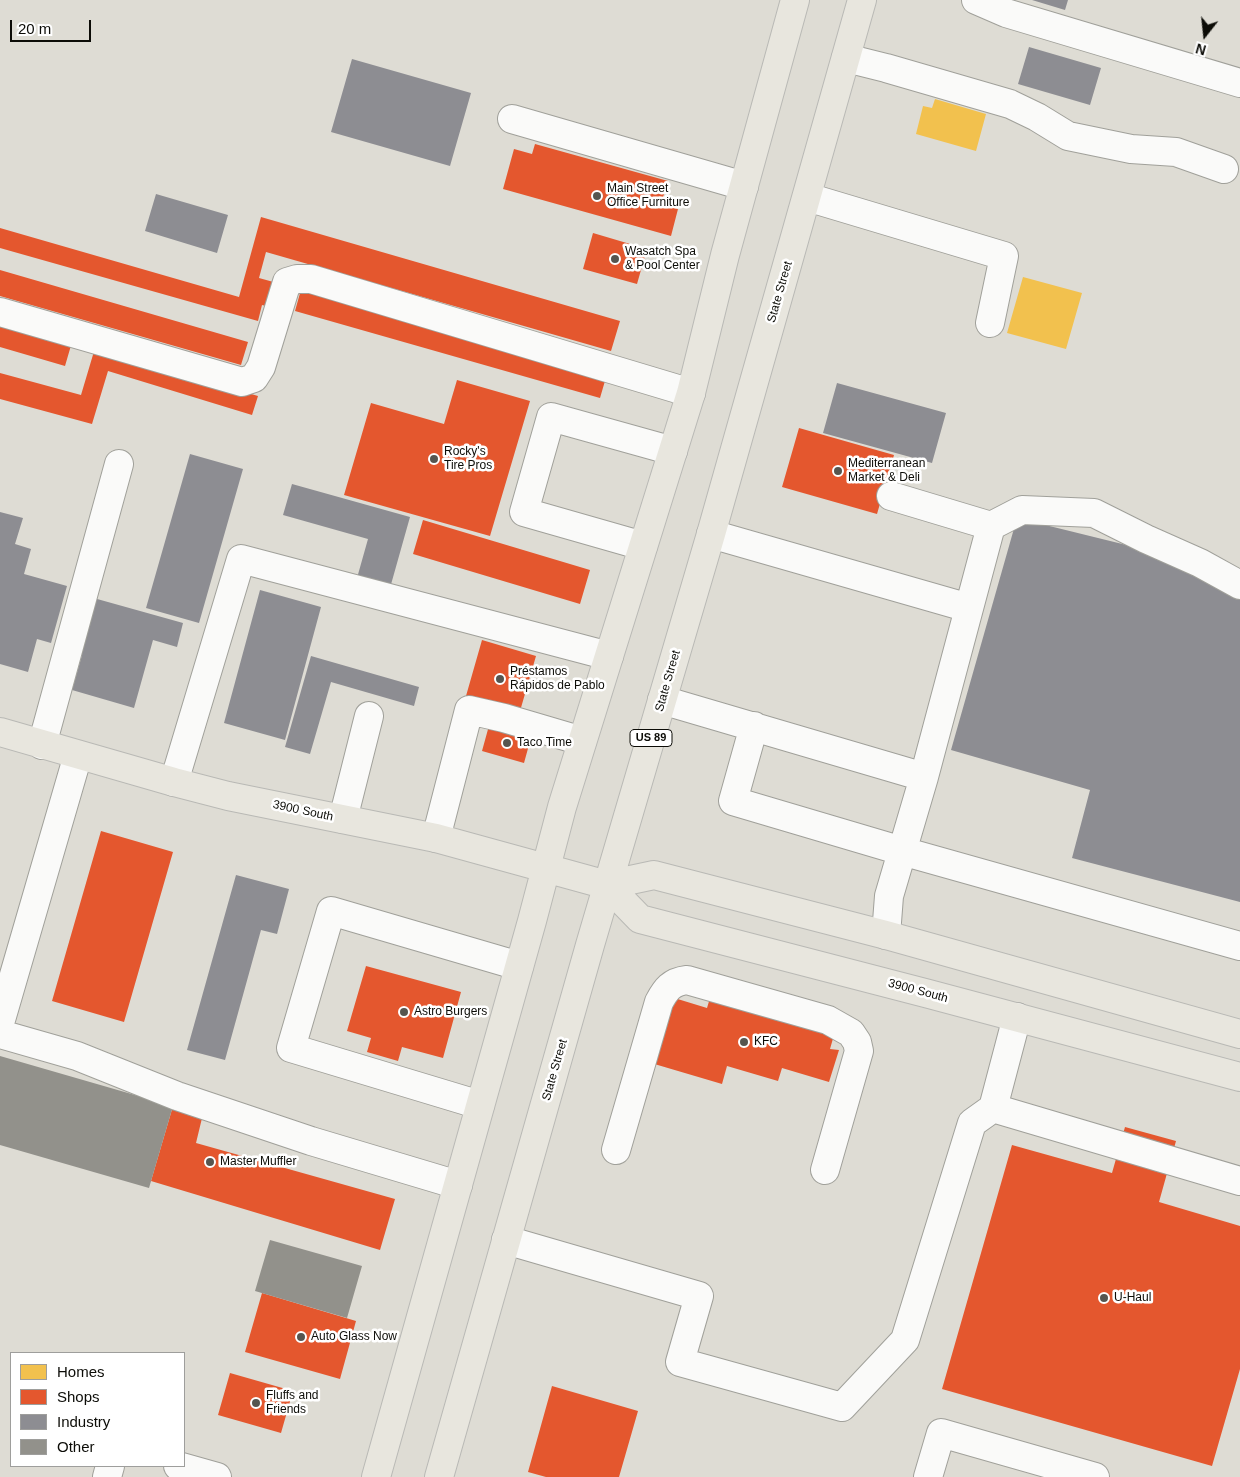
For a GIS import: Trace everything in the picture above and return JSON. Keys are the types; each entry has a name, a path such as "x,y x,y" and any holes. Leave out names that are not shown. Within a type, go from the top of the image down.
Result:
{"main road":[{"path":"376,1477 545,868 582,741 691,393 722,264 795,0"},
{"name":"State Street","path":"439,1477 607,885 711,534 862,0"},
{"name":"3900 South","path":"0,732 228,796 436,838 607,885 654,875 886,935 1240,1034"},
{"name":"3900 South","path":"607,885 640,919 1240,1077"}],"lane":[{"path":"976,0 1006,13 1240,83"},
{"path":"846,58 1010,104 1037,117 1068,136 1131,149 1176,152 1224,169"},
{"path":"512,120 744,186"},
{"path":"807,197 1004,256 990,323"},
{"path":"0,312 242,382 254,378 261,367 287,282 296,278 311,279 691,393"},
{"path":"644,546 524,512 551,417 673,451"},
{"path":"42,745 119,464"},
{"path":"891,496 991,526 1022,510 1094,513 1200,563 1240,585"},
{"path":"886,935 890,896 991,526"},
{"path":"711,534 969,608"},
{"path":"174,782 240,559 609,656"},
{"path":"662,700 924,777"},
{"path":"436,838 469,710 504,718 582,741"},
{"path":"343,819 369,716"},
{"path":"754,726 733,801 902,851 1240,946"},
{"path":"0,1023 78,755"},
{"path":"480,1105 291,1048 331,911 519,966"},
{"path":"616,1150 660,1002 670,985 687,980 828,1020 851,1032 857,1042 859,1051 825,1170"},
{"path":"506,1240 699,1296 680,1362 842,1407 905,1340 972,1122 993,1108 1017,1017"},
{"path":"0,1034 77,1056 177,1096 311,1141 458,1185"},
{"path":"993,1108 1240,1182"},
{"path":"928,1477 941,1433 1077,1475"},
{"path":"182,1467 217,1477"}],"building: Homes":[{"path":"935,99 986,114 976,151 916,134 923,106 932,108"},
{"path":"1023,277 1082,293 1066,349 1007,333"}],"building: Shops":[{"name":"Main Street Office Furniture","path":"535,144 668,181 661,204 678,209 671,236 503,189 514,149 532,154"},
{"path":"261,217 620,321 611,351 266,252 259,278 277,283 270,307 262,305 258,321 0,248 0,228 239,297"},
{"name":"Wasatch Spa & Pool Center","path":"593,233 647,249 637,284 583,269"},
{"path":"0,270 248,342 241,365 0,296"},
{"path":"302,286 607,374 600,398 295,311"},
{"path":"0,322 72,342 65,366 0,347"},
{"path":"95,348 258,396 252,415 108,371 92,424 0,399 0,373 81,395"},
{"name":"Rocky's Tire Pros","path":"457,380 530,401 490,536 344,495 371,403 444,424"},
{"name":"Mediterranean Market & Deli","path":"799,428 894,455 877,514 782,487"},
{"path":"423,520 590,570 580,604 413,554"},
{"name":"Préstamos Rápidos de Pablo","path":"482,640 536,656 518,718 464,703"},
{"name":"Taco Time","path":"490,722 532,734 524,763 482,751"},
{"path":"101,831 173,852 124,1022 52,1001"},
{"name":"Astro Burgers","path":"366,966 461,992 443,1058 402,1047 398,1061 367,1052 371,1038 347,1031"},
{"name":"KFC","path":"671,997 707,1008 710,998 834,1035 830,1049 839,1050 829,1082 782,1068 778,1081 727,1066 722,1084 651,1063"},
{"name":"Master Muffler","path":"173,1106 203,1114 196,1143 395,1199 380,1250 151,1181"},
{"name":"U-Haul","path":"1125,1127 1176,1141 1159,1202 1240,1226 1240,1369 1212,1466 942,1389 1012,1145 1112,1173"},
{"name":"Auto Glass Now","path":"262,1293 356,1321 340,1379 245,1352"},
{"name":"Fluffs and Friends","path":"230,1373 293,1391 281,1433 218,1415"},
{"path":"552,1386 638,1411 619,1477 546,1477 528,1472"}],"building: Industry":[{"path":"1032,0 1068,0 1065,10"},
{"path":"1029,47 1101,68 1090,105 1018,84"},
{"path":"352,59 471,93 450,166 331,132"},
{"path":"156,194 228,215 217,253 145,231"},
{"path":"837,383 946,413 932,463 823,433"},
{"path":"190,454 243,469 199,623 146,608"},
{"path":"292,484 410,517 390,588 357,578 368,539 283,515"},
{"path":"0,512 23,518 15,544 31,549 24,574 67,586 51,643 37,639 28,672 0,664"},
{"path":"1017,518 1179,558 1240,599 1240,902 1072,858 1090,790 951,750"},
{"path":"260,590 321,607 285,740 224,723"},
{"path":"90,597 183,623 177,647 153,640 134,708 72,690 82,655 74,652"},
{"path":"311,656 419,687 414,706 331,682 310,754 285,747"},
{"path":"236,875 289,889 277,934 261,930 225,1060 187,1050"}],"building: Other":[{"path":"0,1056 173,1106 149,1188 0,1145"},
{"path":"270,1240 362,1266 347,1318 255,1291"}],"place":[{"name":"Main Street Office Furniture","path":"597,196"},
{"name":"Wasatch Spa & Pool Center","path":"615,259"},
{"name":"Rocky's Tire Pros","path":"434,459"},
{"name":"Mediterranean Market & Deli","path":"838,471"},
{"name":"Préstamos Rápidos de Pablo","path":"500,679"},
{"name":"Taco Time","path":"507,743"},
{"name":"Astro Burgers","path":"404,1012"},
{"name":"KFC","path":"744,1042"},
{"name":"Master Muffler","path":"210,1162"},
{"name":"U-Haul","path":"1104,1298"},
{"name":"Auto Glass Now","path":"301,1337"},
{"name":"Fluffs and Friends","path":"256,1403"}]}
